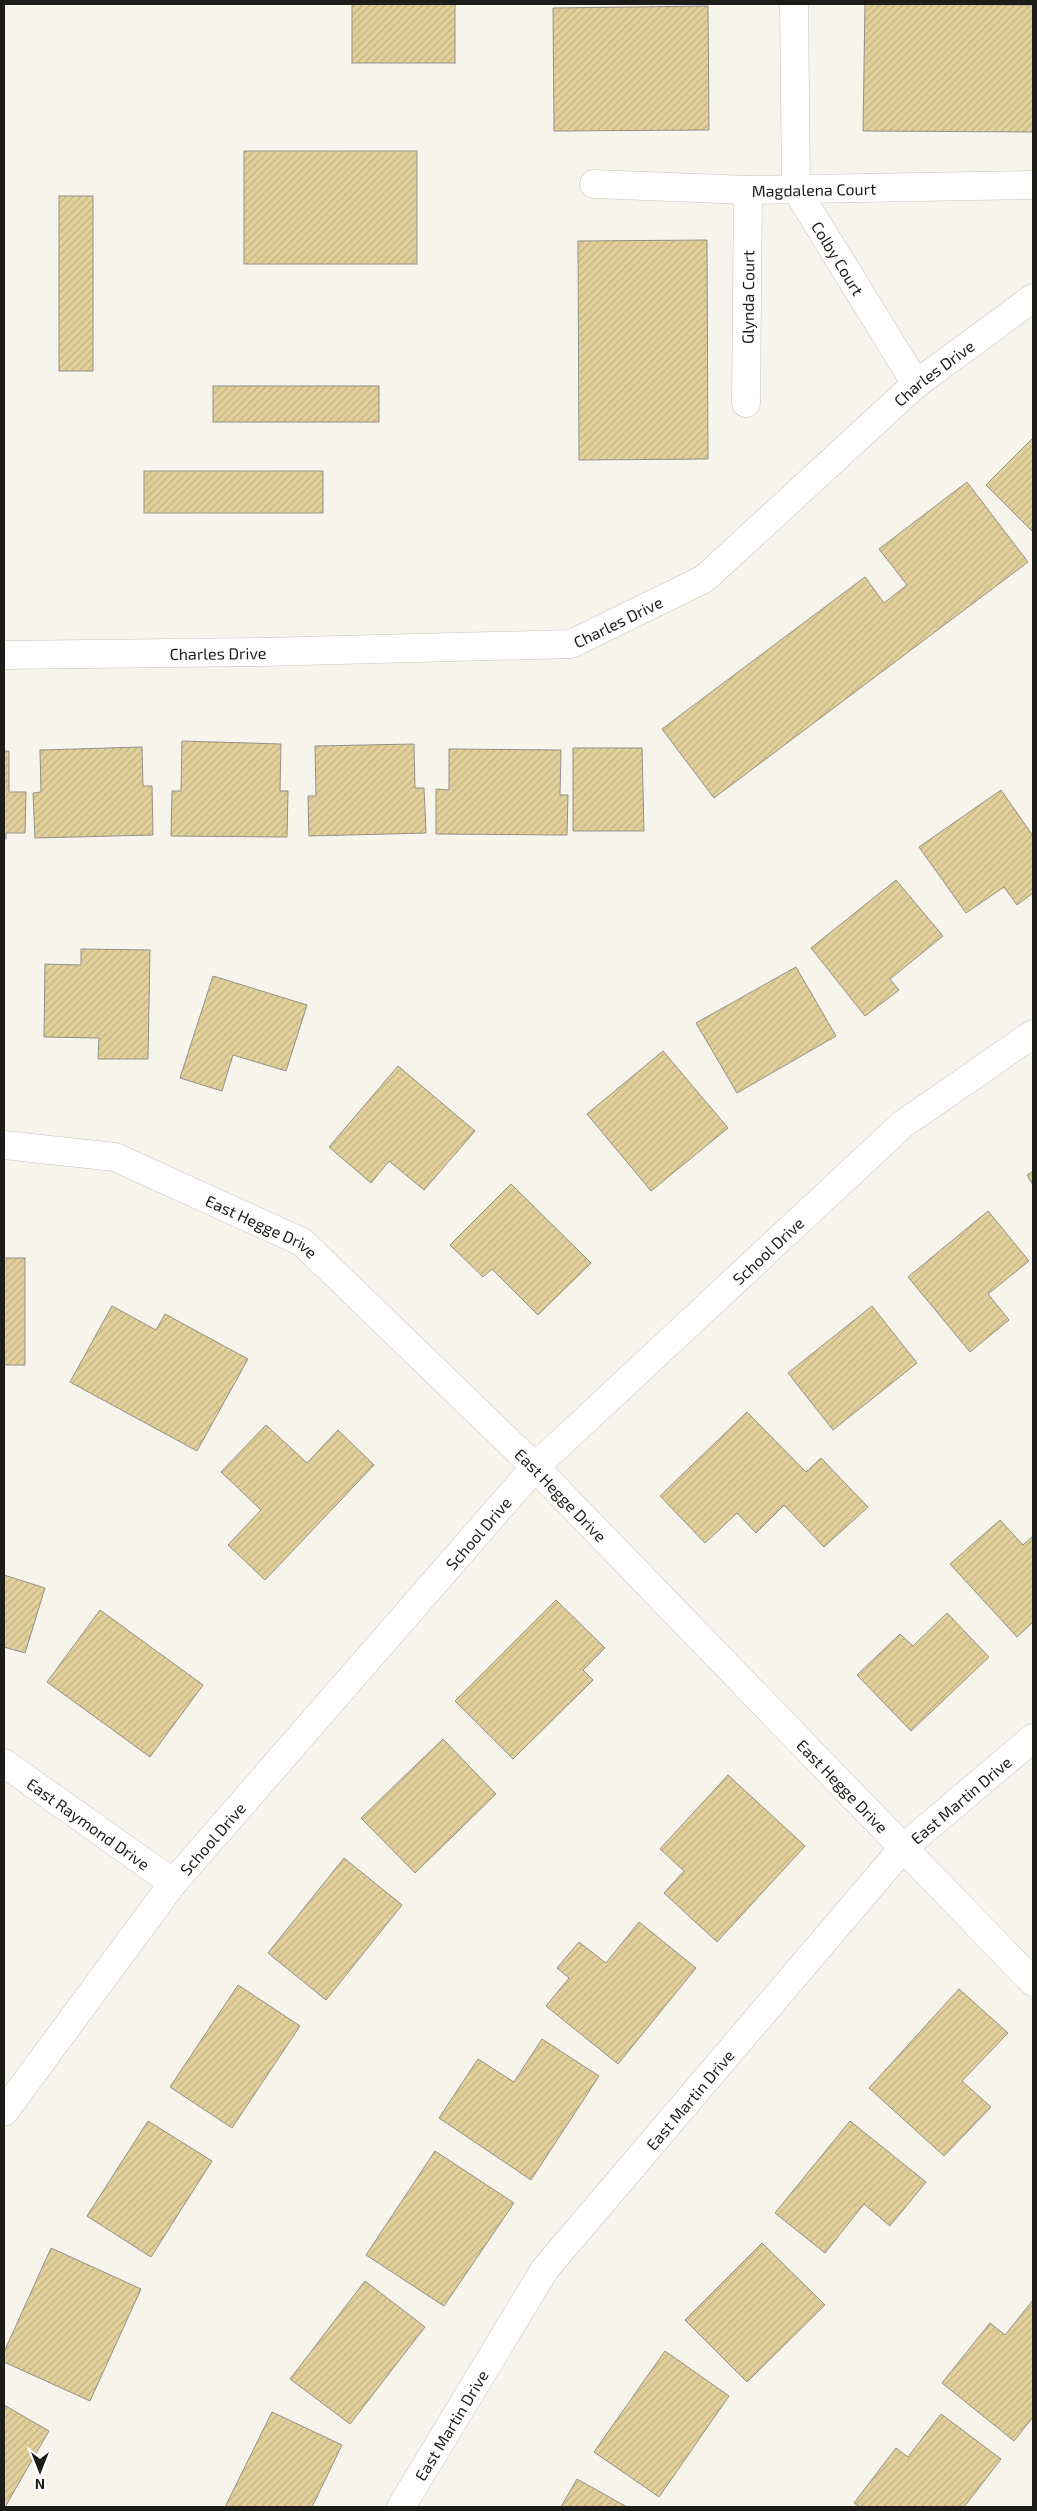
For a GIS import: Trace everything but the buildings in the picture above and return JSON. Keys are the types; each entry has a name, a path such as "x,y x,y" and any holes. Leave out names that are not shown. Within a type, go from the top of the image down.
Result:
{"street":[{"path":"794,4 796,189"},
{"name":"Magdalena Court","path":"594,184 748,190 1033,184"},
{"name":"Colby Court","path":"796,189 916,384"},
{"name":"Glynda Court","path":"746,403 748,190"},
{"name":"Charles Drive","path":"4,655 264,652 571,644 704,579 916,384 1033,298"},
{"name":"School Drive","path":"4,2112 173,1883 536,1467 903,1124 1033,1034"},
{"name":"East Hegge Drive","path":"4,1144 115,1157 302,1242 536,1467 1033,1982"},
{"name":"East Martin Drive","path":"402,2507 545,2269 903,1848 1033,1738"},
{"name":"East Raymond Drive","path":"4,1763 173,1883"}]}
